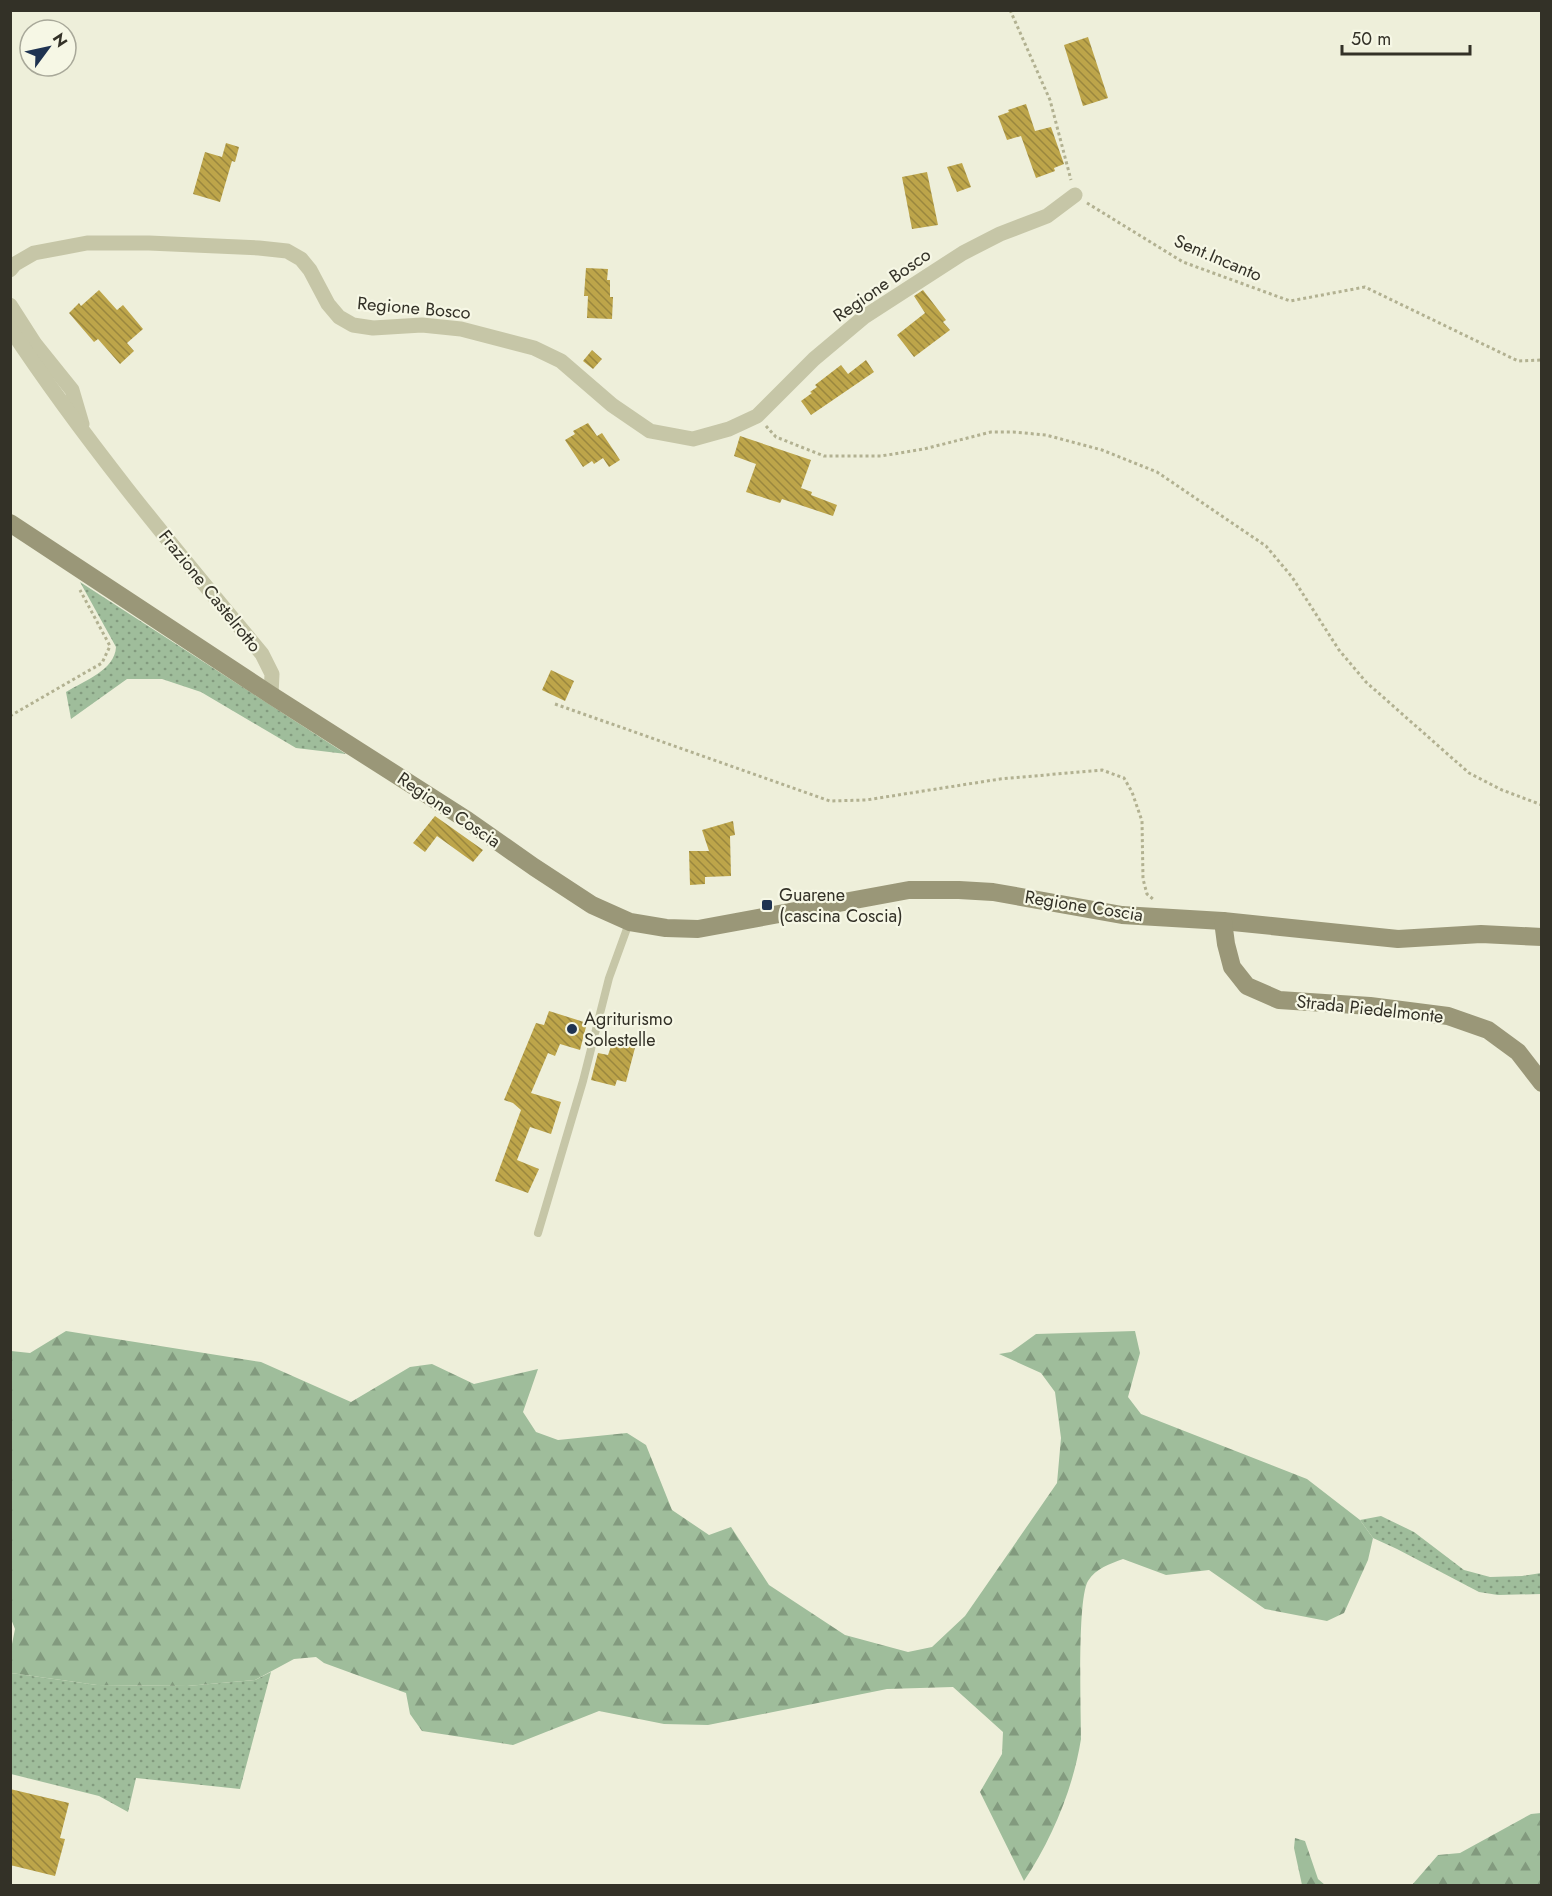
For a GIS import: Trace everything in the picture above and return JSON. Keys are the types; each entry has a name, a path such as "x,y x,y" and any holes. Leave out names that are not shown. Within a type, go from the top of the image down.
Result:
{"main road":[{"name":"Frazione Castelrotto","path":"10,523 271,695"},
{"name":"Regione Coscia","path":"271,695 467,820 592,905 630,922 666,928 698,929 909,890 993,892 1122,915 1223,921 1398,939 1481,934 1542,937"},
{"name":"Strada Piedelmonte","path":"1223,921 1232,967 1247,986 1279,1000 1370,1006 1448,1016 1488,1030 1518,1052 1542,1083"}],"street":[{"name":"Regione Bosco","path":"10,270 15,264 34,253 87,243 160,243 287,251 301,259 310,270 328,304 339,317 353,325 373,328 422,325 461,329 534,348 561,361 612,405 650,431 693,439 729,429 757,416 814,359 864,317 963,253 1000,234 1047,216 1075,195"},
{"path":"10,304 35,344 72,390 85,433"},
{"name":"Frazione Castelrotto","path":"10,328 52,391 161,532 262,654 272,674 271,695"}],"lane":[{"path":"538,1233 583,1081 609,978 630,922"}],"path":[{"path":"1010,10 1050,100 1075,195"},
{"name":"Sent.Incanto","path":"1075,195 1183,262 1290,301 1365,286 1518,360 1542,360"},
{"path":"757,416 776,437 824,456 880,456 991,432 1013,432 1046,435 1102,450 1157,472 1266,546 1292,576 1339,650 1366,682 1469,773 1502,790 1542,805"},
{"path":"10,716 102,663 110,646 77,585"},
{"path":"555,704 830,801 866,800 1000,779 1102,770 1115,773 1124,778 1132,792 1142,821 1143,879 1147,894 1178,918"}],"green space":[{"path":"80,582 346,754 296,748 201,692 162,679 127,679 71,719 66,692 104,668 114,655 116,647"},
{"path":"66,1331 261,1362 351,1402 410,1367 432,1364 474,1384 538,1369 523,1412 536,1432 558,1440 627,1433 646,1445 672,1510 709,1535 731,1527 769,1585 845,1635 908,1652 932,1647 965,1616 1057,1483 1061,1438 1055,1392 1041,1373 999,1354 1011,1352 1036,1334 1135,1331 1140,1353 1128,1397 1141,1414 1307,1479 1360,1520 1373,1538 1368,1560 1344,1613 1327,1621 1265,1609 1209,1570 1166,1575 1123,1559 1095,1573 1088,1581 1082,1609 1081,1739 1073,1776 1052,1831 1024,1881 980,1792 1002,1754 1003,1732 953,1687 887,1689 708,1725 664,1724 599,1711 513,1745 422,1731 410,1714 406,1693 324,1663 316,1657 294,1659 255,1680 187,1686 97,1685 11,1673 11,1649 15,1629 11,1619 10,1554 12,1549 10,1546 11,1351 30,1353"},
{"path":"1381,1516 1414,1532 1464,1570 1490,1577 1541,1573 1541,1594 1498,1595 1479,1592 1373,1538 1360,1520"},
{"path":"271,1672 240,1789 136,1778 128,1812 99,1796 11,1774 11,1673 97,1685 187,1686 255,1680"},
{"path":"1541,1813 1541,1885 1412,1885 1438,1855 1460,1853 1531,1814"},
{"path":"1295,1838 1305,1841 1318,1879 1325,1885 1302,1885 1294,1848"}],"building":[{"path":"1088,37 1108,98 1083,106 1064,45"},
{"path":"1026,104 1035,131 1051,127 1064,164 1054,168 1055,171 1036,178 1021,136 1007,140 998,116"},
{"path":"226,143 239,147 235,162 232,161 220,202 193,194 205,152 222,157"},
{"path":"962,163 971,187 957,192 947,167"},
{"path":"927,172 938,225 912,229 902,177"},
{"path":"586,268 608,269 610,297 613,297 612,319 587,318 588,296 584,296"},
{"path":"99,290 117,310 123,305 143,329 127,343 134,351 120,364 98,339 94,342 69,313 79,303 81,306"},
{"path":"923,290 946,320 943,322 950,330 914,357 897,335 925,313 914,296"},
{"path":"592,350 602,359 593,369 583,361"},
{"path":"866,360 874,372 811,415 801,401 812,393 810,392 817,387 815,385 841,365 848,374"},
{"path":"588,423 597,436 602,433 620,460 609,467 603,458 583,467 565,440 575,434 573,431"},
{"path":"740,436 811,460 801,488 812,492 811,495 837,505 833,516 782,499 780,503 746,492 756,464 734,456"},
{"path":"551,670 574,681 565,701 542,690"},
{"path":"435,816 483,850 473,862 437,836 425,852 413,843"},
{"path":"733,821 735,835 730,836 731,876 705,877 705,884 690,885 689,851 709,851 702,830"},
{"path":"549,1011 587,1023 580,1050 560,1044 555,1056 548,1053 531,1093 561,1102 551,1134 530,1127 517,1160 539,1169 528,1193 495,1181 521,1110 513,1103 504,1100 536,1023 544,1025"},
{"path":"614,1038 636,1044 626,1082 617,1080 615,1086 591,1080 598,1053 608,1055"},
{"path":"10,1789 69,1803 60,1838 65,1839 55,1876 10,1865"}],"place":[{"name":"Guarene (cascina Coscia)","path":"767,905"},
{"name":"Agriturismo Solestelle","path":"572,1029"}]}
